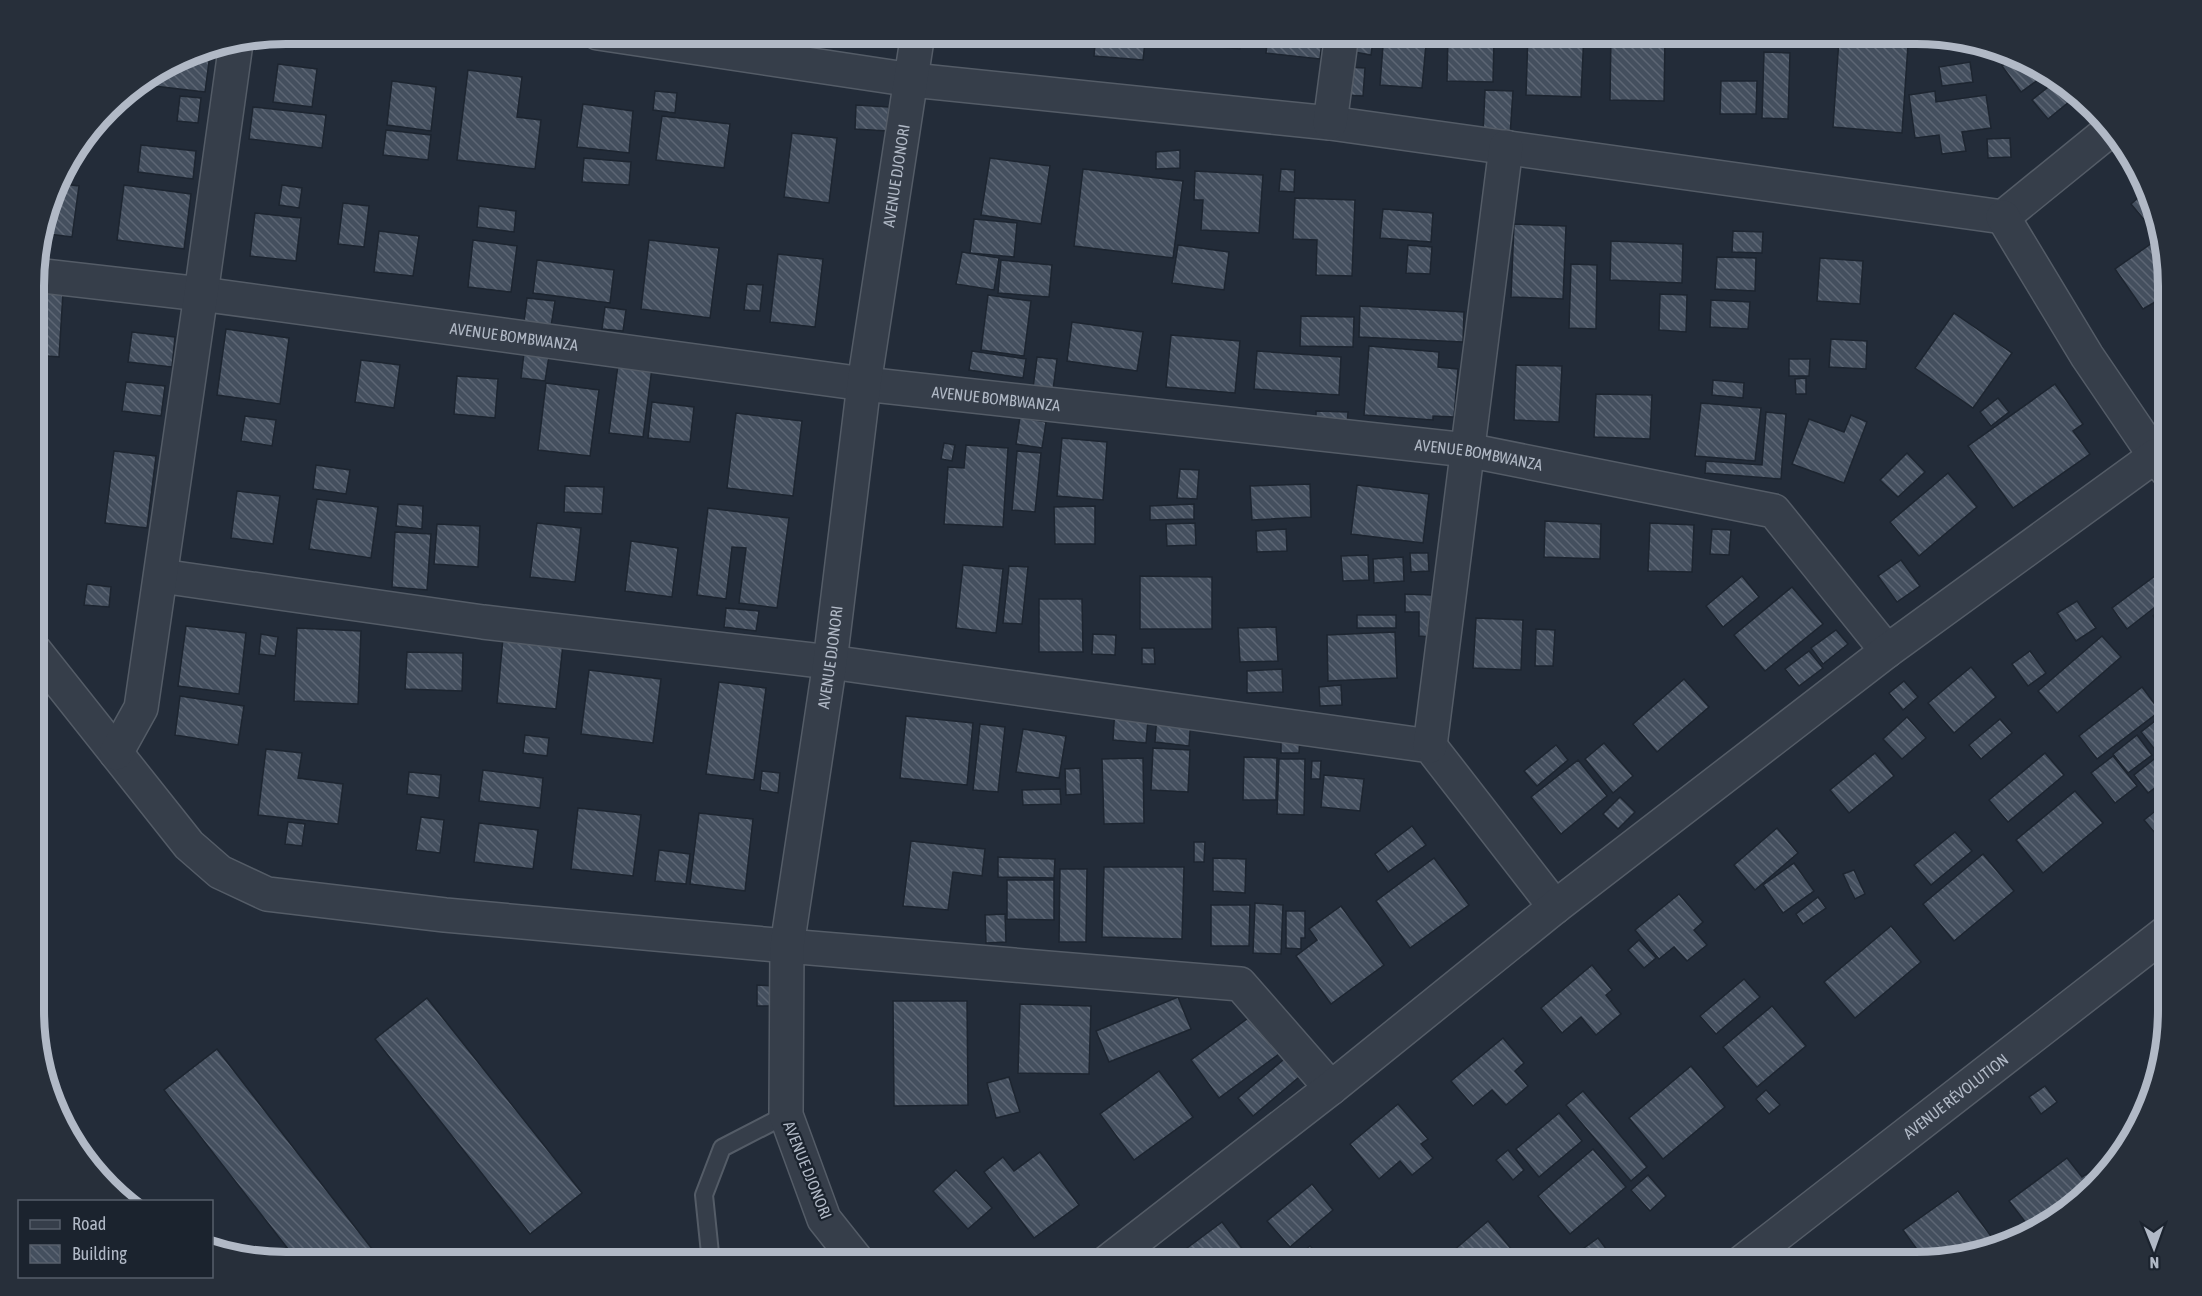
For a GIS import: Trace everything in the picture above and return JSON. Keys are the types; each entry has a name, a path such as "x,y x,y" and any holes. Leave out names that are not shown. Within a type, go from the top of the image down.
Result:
{"street":[{"path":"671,44 912,80 1330,123 2003,217 2105,134"},
{"name":"AVENUE DJONORI","path":"850,1252 824,1219 786,1115 787,946 830,662 864,384 917,44"},
{"path":"1330,123 1341,44"},
{"path":"116,753 141,708 235,49"},
{"path":"1430,746 1506,147"},
{"path":"2003,217 2087,356 2158,458"},
{"name":"AVENUE BOMBWANZA","path":"44,276 201,294 864,384 1467,450 1774,511 1887,651"},
{"path":"1120,1252 1331,1088 1555,908 1887,651 2158,467"},
{"path":"161,576 483,622 830,662 1430,746 1555,908"},
{"path":"44,662 189,845 220,872 267,894 445,915 1240,984 1331,1088"},
{"name":"AVENUE RÉVOLUTION","path":"1755,1252 2158,939"}],"lane":[{"path":"710,1252 704,1195 722,1148 786,1115"}],"building":[{"path":"1095,44 1145,44 1143,60 1094,56"},
{"path":"1190,44 1241,44 1240,49"},
{"path":"1267,44 1322,44 1320,59 1266,53"},
{"path":"1350,44 1372,44 1371,55 1349,51"},
{"path":"1383,44 1426,44 1422,88 1380,85"},
{"path":"1448,44 1494,44 1493,82 1447,81"},
{"path":"1528,44 1583,44 1581,97 1526,95"},
{"path":"1611,44 1665,44 1664,101 1610,100"},
{"path":"1839,44 1908,45 1902,133 1833,127"},
{"path":"1764,52 1790,53 1788,119 1762,118"},
{"path":"210,56 205,92 154,86 154,82 178,68"},
{"path":"1970,62 1973,82 1942,86 1939,67"},
{"path":"2008,62 2041,78 2021,92 2002,66"},
{"path":"278,64 317,69 312,107 273,102"},
{"path":"1347,67 1365,68 1363,96 1345,95"},
{"path":"468,70 522,77 517,117 541,120 535,169 457,160"},
{"path":"392,81 436,87 431,131 387,125"},
{"path":"1721,81 1757,81 1756,114 1720,114"},
{"path":"2052,84 2071,100 2048,119 2032,100"},
{"path":"1485,90 1513,91 1510,136 1483,134"},
{"path":"655,91 677,93 675,113 653,110"},
{"path":"1935,91 1936,102 1986,95 1991,128 1962,132 1966,151 1942,154 1939,135 1915,138 1909,95"},
{"path":"180,96 201,98 198,123 177,121"},
{"path":"583,104 633,111 629,153 577,147"},
{"path":"856,105 889,107 887,131 855,129"},
{"path":"253,107 326,115 322,148 249,139"},
{"path":"662,116 730,124 724,168 656,160"},
{"path":"386,130 431,135 428,160 383,155"},
{"path":"792,133 837,138 829,203 784,197"},
{"path":"2010,138 2011,157 1988,158 1987,139"},
{"path":"141,145 196,151 193,179 138,172"},
{"path":"1180,150 1180,168 1156,169 1156,152"},
{"path":"584,158 631,162 629,185 582,182"},
{"path":"990,158 1050,166 1041,224 981,215"},
{"path":"1083,169 1183,181 1173,258 1074,246"},
{"path":"1281,169 1295,170 1294,192 1279,191"},
{"path":"1195,171 1263,175 1259,233 1201,230 1203,200 1194,200"},
{"path":"66,184 79,186 72,237 49,234"},
{"path":"124,185 191,194 184,249 117,240"},
{"path":"282,185 302,188 299,208 279,205"},
{"path":"2141,195 2151,228 2131,204"},
{"path":"1295,198 1355,200 1352,276 1316,275 1317,240 1293,239"},
{"path":"343,203 369,206 364,247 338,244"},
{"path":"479,206 516,211 514,232 477,227"},
{"path":"1383,209 1433,213 1431,242 1380,238"},
{"path":"255,213 301,218 296,261 250,256"},
{"path":"974,219 1017,223 1014,257 970,253"},
{"path":"1514,224 1566,226 1563,299 1511,297"},
{"path":"379,231 419,236 413,276 374,272"},
{"path":"1733,231 1763,232 1762,253 1732,252"},
{"path":"473,240 517,246 511,292 468,287"},
{"path":"649,240 719,248 710,318 641,309"},
{"path":"1611,241 1683,244 1682,283 1610,280"},
{"path":"2154,241 2158,269 2158,306 2155,302 2143,309 2115,269"},
{"path":"1178,245 1229,252 1224,290 1172,283"},
{"path":"1408,245 1432,247 1430,274 1406,273"},
{"path":"962,252 999,258 994,290 956,284"},
{"path":"778,254 823,259 815,327 770,322"},
{"path":"1717,257 1756,258 1755,291 1715,289"},
{"path":"1820,258 1863,261 1860,304 1817,301"},
{"path":"537,260 614,270 610,303 533,293"},
{"path":"1001,260 1052,265 1049,297 998,293"},
{"path":"1571,264 1597,265 1596,329 1569,328"},
{"path":"747,284 763,285 760,311 744,310"},
{"path":"44,292 63,293 59,357 44,356"},
{"path":"1660,294 1687,295 1686,332 1659,330"},
{"path":"988,295 1031,301 1024,356 981,350"},
{"path":"527,298 555,301 551,326 524,322"},
{"path":"1711,300 1750,302 1748,329 1710,327"},
{"path":"1360,306 1464,312 1463,342 1359,337"},
{"path":"605,307 626,310 623,331 602,329"},
{"path":"1954,313 2012,353 1973,408 1915,368"},
{"path":"1301,316 1354,317 1353,347 1300,346"},
{"path":"1072,322 1143,332 1137,371 1067,361"},
{"path":"226,329 289,338 280,404 217,395"},
{"path":"132,332 175,337 172,367 128,362"},
{"path":"1171,335 1240,341 1235,393 1166,387"},
{"path":"1831,339 1867,341 1866,369 1829,367"},
{"path":"1369,346 1439,352 1438,367 1458,369 1454,417 1433,416 1433,420 1364,415"},
{"path":"972,351 1026,359 1023,378 969,370"},
{"path":"1257,351 1341,357 1339,395 1254,389"},
{"path":"524,353 549,356 545,381 521,378"},
{"path":"1037,357 1057,359 1053,390 1033,388"},
{"path":"1789,359 1810,359 1809,376 1789,376"},
{"path":"361,360 400,365 394,408 355,402"},
{"path":"618,365 652,368 643,437 609,433"},
{"path":"1516,365 1562,366 1559,422 1514,420"},
{"path":"457,376 498,379 495,418 454,414"},
{"path":"1806,378 1806,394 1796,394 1795,379"},
{"path":"1713,380 1744,383 1743,398 1712,395"},
{"path":"126,382 165,386 161,416 122,411"},
{"path":"546,383 599,390 590,456 538,450"},
{"path":"2055,384 2083,424 2073,431 2090,454 2013,508 1968,446"},
{"path":"1596,394 1652,395 1650,439 1594,437"},
{"path":"1998,398 2009,412 1991,426 1980,412"},
{"path":"652,402 694,407 690,442 648,438"},
{"path":"1701,403 1761,408 1755,461 1695,456"},
{"path":"1316,411 1348,412 1347,429 1316,427"},
{"path":"1766,412 1786,414 1781,479 1705,473 1706,461 1762,465"},
{"path":"736,413 802,421 793,496 727,488"},
{"path":"1851,415 1867,422 1844,483 1792,464 1809,419 1844,432"},
{"path":"245,416 276,420 272,446 241,441"},
{"path":"1020,417 1046,422 1042,448 1016,444"},
{"path":"1062,438 1107,442 1103,500 1057,496"},
{"path":"944,443 955,445 952,461 941,459"},
{"path":"966,445 1008,448 1003,527 944,524 948,467 964,468"},
{"path":"114,451 156,456 147,528 105,523"},
{"path":"1017,451 1041,453 1035,512 1012,510"},
{"path":"1907,453 1925,472 1898,497 1880,480"},
{"path":"316,465 350,470 346,494 313,489"},
{"path":"1180,469 1199,470 1197,499 1177,498"},
{"path":"1948,473 1977,507 1919,556 1890,522"},
{"path":"1310,484 1311,517 1252,520 1250,486"},
{"path":"1357,485 1429,494 1423,543 1351,534"},
{"path":"565,486 604,487 602,514 564,512"},
{"path":"237,491 280,496 273,544 231,538"},
{"path":"317,499 378,507 371,558 309,549"},
{"path":"398,504 423,506 422,529 396,526"},
{"path":"1194,504 1194,519 1150,520 1150,506"},
{"path":"1095,506 1095,544 1055,544 1054,507"},
{"path":"708,508 789,518 777,608 739,603 746,548 732,547 726,599 697,595"},
{"path":"1545,521 1601,524 1600,559 1544,557"},
{"path":"537,523 581,528 575,582 530,577"},
{"path":"1195,523 1196,545 1167,546 1166,524"},
{"path":"1650,523 1694,525 1692,572 1648,571"},
{"path":"437,524 480,526 478,567 434,564"},
{"path":"1286,529 1287,551 1257,552 1256,531"},
{"path":"1712,529 1731,530 1729,555 1710,554"},
{"path":"395,532 431,534 427,590 392,587"},
{"path":"631,541 678,548 672,597 625,591"},
{"path":"1410,553 1428,553 1429,571 1411,572"},
{"path":"1368,555 1369,580 1343,581 1341,556"},
{"path":"1403,557 1404,581 1374,583 1373,559"},
{"path":"1901,560 1920,586 1897,602 1878,576"},
{"path":"963,565 1003,569 996,633 956,628"},
{"path":"1009,566 1028,567 1022,624 1003,623"},
{"path":"2158,574 2158,605 2127,629 2112,608"},
{"path":"1140,576 1212,577 1212,629 1140,629"},
{"path":"1742,576 1759,597 1723,627 1706,606"},
{"path":"87,584 111,587 109,607 84,605"},
{"path":"1792,587 1823,624 1765,671 1734,635"},
{"path":"1405,594 1432,595 1431,637 1419,636 1419,612 1405,612"},
{"path":"1039,599 1082,599 1083,652 1039,652"},
{"path":"2077,601 2096,628 2076,641 2057,613"},
{"path":"726,608 759,611 756,631 724,627"},
{"path":"2158,612 2158,622 2153,616"},
{"path":"1357,615 1396,615 1396,628 1357,628"},
{"path":"1476,618 1523,620 1521,670 1473,668"},
{"path":"186,626 246,633 239,694 178,686"},
{"path":"1276,627 1278,661 1240,662 1238,628"},
{"path":"297,628 361,631 358,704 294,701"},
{"path":"1536,629 1555,630 1553,666 1535,666"},
{"path":"1836,630 1848,644 1823,664 1811,648"},
{"path":"1395,632 1397,678 1328,681 1327,635"},
{"path":"261,634 278,637 275,656 259,654"},
{"path":"1093,634 1116,635 1115,655 1092,654"},
{"path":"2102,636 2121,657 2057,713 2038,691"},
{"path":"503,638 563,644 556,709 497,703"},
{"path":"1142,648 1154,648 1155,664 1142,664"},
{"path":"1809,651 1823,668 1799,686 1785,669"},
{"path":"2030,651 2046,673 2028,686 2012,664"},
{"path":"407,652 463,653 462,691 405,689"},
{"path":"1971,667 1996,697 1954,733 1928,703"},
{"path":"1282,669 1283,692 1247,693 1247,671"},
{"path":"589,670 661,679 653,743 581,734"},
{"path":"1684,679 1709,707 1657,752 1633,724"},
{"path":"1904,681 1918,697 1903,710 1889,693"},
{"path":"719,682 766,688 754,780 706,774"},
{"path":"1341,685 1342,705 1320,706 1319,687"},
{"path":"2142,687 2158,708 2158,713 2097,759 2079,736"},
{"path":"180,696 244,706 238,745 175,735"},
{"path":"1115,706 1149,709 1146,743 1113,740"},
{"path":"1157,714 1191,718 1189,746 1155,742"},
{"path":"906,716 973,723 967,785 900,778"},
{"path":"1907,717 1926,738 1902,759 1883,739"},
{"path":"2000,719 2012,733 1981,759 1969,745"},
{"path":"2158,719 2158,749 2156,751 2141,732"},
{"path":"980,724 1005,727 998,792 973,790"},
{"path":"1023,729 1066,736 1059,778 1016,772"},
{"path":"525,735 549,738 547,756 523,753"},
{"path":"1281,735 1300,736 1299,753 1281,753"},
{"path":"2137,735 2152,755 2128,773 2113,754"},
{"path":"1604,743 1633,776 1613,793 1585,759"},
{"path":"1556,745 1568,760 1537,786 1524,771"},
{"path":"1153,748 1190,750 1188,792 1151,790"},
{"path":"266,749 302,753 298,778 343,784 338,824 258,815"},
{"path":"1875,753 1894,776 1849,813 1830,790"},
{"path":"2045,753 2064,775 2008,822 1989,800"},
{"path":"2113,756 2137,786 2115,803 2091,773"},
{"path":"2158,756 2158,786 2148,793 2134,775"},
{"path":"1244,757 1277,758 1276,800 1243,800"},
{"path":"1143,758 1144,823 1104,824 1102,759"},
{"path":"1279,759 1305,759 1304,815 1277,814"},
{"path":"1578,760 1607,796 1561,834 1531,797"},
{"path":"1312,761 1321,761 1320,779 1311,779"},
{"path":"1080,768 1081,794 1066,795 1065,769"},
{"path":"483,770 543,778 540,808 479,801"},
{"path":"762,771 780,773 778,793 760,790"},
{"path":"409,772 441,775 439,798 407,794"},
{"path":"1324,775 1364,779 1360,811 1321,807"},
{"path":"1060,789 1061,804 1023,805 1022,790"},
{"path":"2075,791 2103,823 2043,873 2016,840"},
{"path":"1620,797 1635,812 1618,829 1603,814"},
{"path":"578,808 641,815 633,876 571,869"},
{"path":"2158,809 2158,836 2144,820"},
{"path":"699,813 753,819 745,891 690,884"},
{"path":"421,817 444,820 440,853 416,850"},
{"path":"288,822 305,824 302,846 285,844"},
{"path":"479,823 538,830 533,869 474,862"},
{"path":"1412,826 1426,845 1388,872 1375,854"},
{"path":"1777,828 1798,853 1755,890 1734,865"},
{"path":"1955,832 1972,851 1931,885 1914,865"},
{"path":"911,841 985,849 982,876 953,872 948,910 903,906"},
{"path":"1194,842 1205,842 1204,862 1194,862"},
{"path":"659,850 690,854 686,884 655,881"},
{"path":"1983,854 2014,891 1954,941 1923,904"},
{"path":"998,857 1055,859 1054,878 998,877"},
{"path":"1213,858 1246,859 1245,893 1213,891"},
{"path":"1434,858 1469,905 1410,948 1376,901"},
{"path":"1794,863 1814,891 1783,913 1763,885"},
{"path":"1104,867 1184,867 1182,939 1102,937"},
{"path":"1060,869 1087,869 1086,942 1059,942"},
{"path":"1854,870 1865,894 1855,899 1843,874"},
{"path":"1007,880 1054,880 1054,920 1007,919"},
{"path":"1679,894 1703,922 1694,930 1707,945 1687,961 1674,947 1659,959 1635,930"},
{"path":"1818,897 1826,908 1803,924 1796,914"},
{"path":"1255,903 1283,905 1281,954 1253,953"},
{"path":"1211,905 1250,905 1249,946 1211,946"},
{"path":"1341,906 1384,965 1331,1004 1296,956 1317,940 1309,929"},
{"path":"1286,911 1305,911 1305,938 1301,938 1301,949 1286,948"},
{"path":"1005,914 1006,942 986,943 985,915"},
{"path":"1891,926 1921,962 1855,1018 1824,982"},
{"path":"1639,940 1656,958 1644,968 1628,950"},
{"path":"1592,965 1612,990 1606,995 1621,1014 1596,1035 1581,1017 1562,1033 1541,1008"},
{"path":"1744,979 1760,997 1716,1034 1700,1016"},
{"path":"757,985 773,986 772,1006 757,1006"},
{"path":"1178,997 1191,1029 1109,1062 1096,1031"},
{"path":"427,998 582,1193 530,1234 375,1039"},
{"path":"893,1001 967,1001 968,1105 894,1106"},
{"path":"1020,1004 1091,1006 1089,1074 1018,1073"},
{"path":"1772,1006 1806,1046 1757,1087 1723,1047"},
{"path":"1251,1016 1279,1054 1219,1098 1191,1060"},
{"path":"1503,1038 1524,1063 1515,1071 1528,1086 1506,1105 1492,1090 1473,1106 1451,1081"},
{"path":"217,1049 374,1252 290,1252 164,1090"},
{"path":"1289,1055 1305,1072 1253,1116 1238,1098"},
{"path":"1691,1066 1725,1107 1663,1159 1629,1118"},
{"path":"1159,1071 1193,1117 1134,1160 1100,1114"},
{"path":"1009,1077 1020,1112 996,1118 987,1083"},
{"path":"2045,1086 2057,1102 2041,1114 2029,1097"},
{"path":"1766,1090 1780,1105 1769,1114 1756,1099"},
{"path":"1583,1091 1647,1167 1631,1181 1566,1105"},
{"path":"1398,1104 1428,1139 1421,1144 1433,1158 1412,1175 1400,1161 1379,1179 1350,1144"},
{"path":"1559,1113 1582,1141 1539,1177 1516,1149"},
{"path":"1593,1149 1626,1187 1570,1234 1538,1196"},
{"path":"1508,1150 1524,1170 1513,1180 1496,1160"},
{"path":"1040,1152 1079,1205 1034,1238 984,1172 1003,1157 1014,1171"},
{"path":"2067,1158 2082,1177 2090,1172 2093,1176 2064,1203 2028,1226 2009,1201"},
{"path":"956,1170 992,1208 968,1229 933,1191"},
{"path":"1648,1175 1666,1196 1650,1211 1631,1190"},
{"path":"1312,1184 1333,1210 1290,1247 1267,1221"},
{"path":"1958,1191 1994,1240 1964,1248 1919,1252 1903,1230"},
{"path":"1488,1221 1514,1252 1452,1252"},
{"path":"1222,1222 1245,1252 1182,1252"},
{"path":"1598,1238 1608,1252 1579,1252"},
{"path":"1310,1246 1315,1252 1302,1252"}]}
